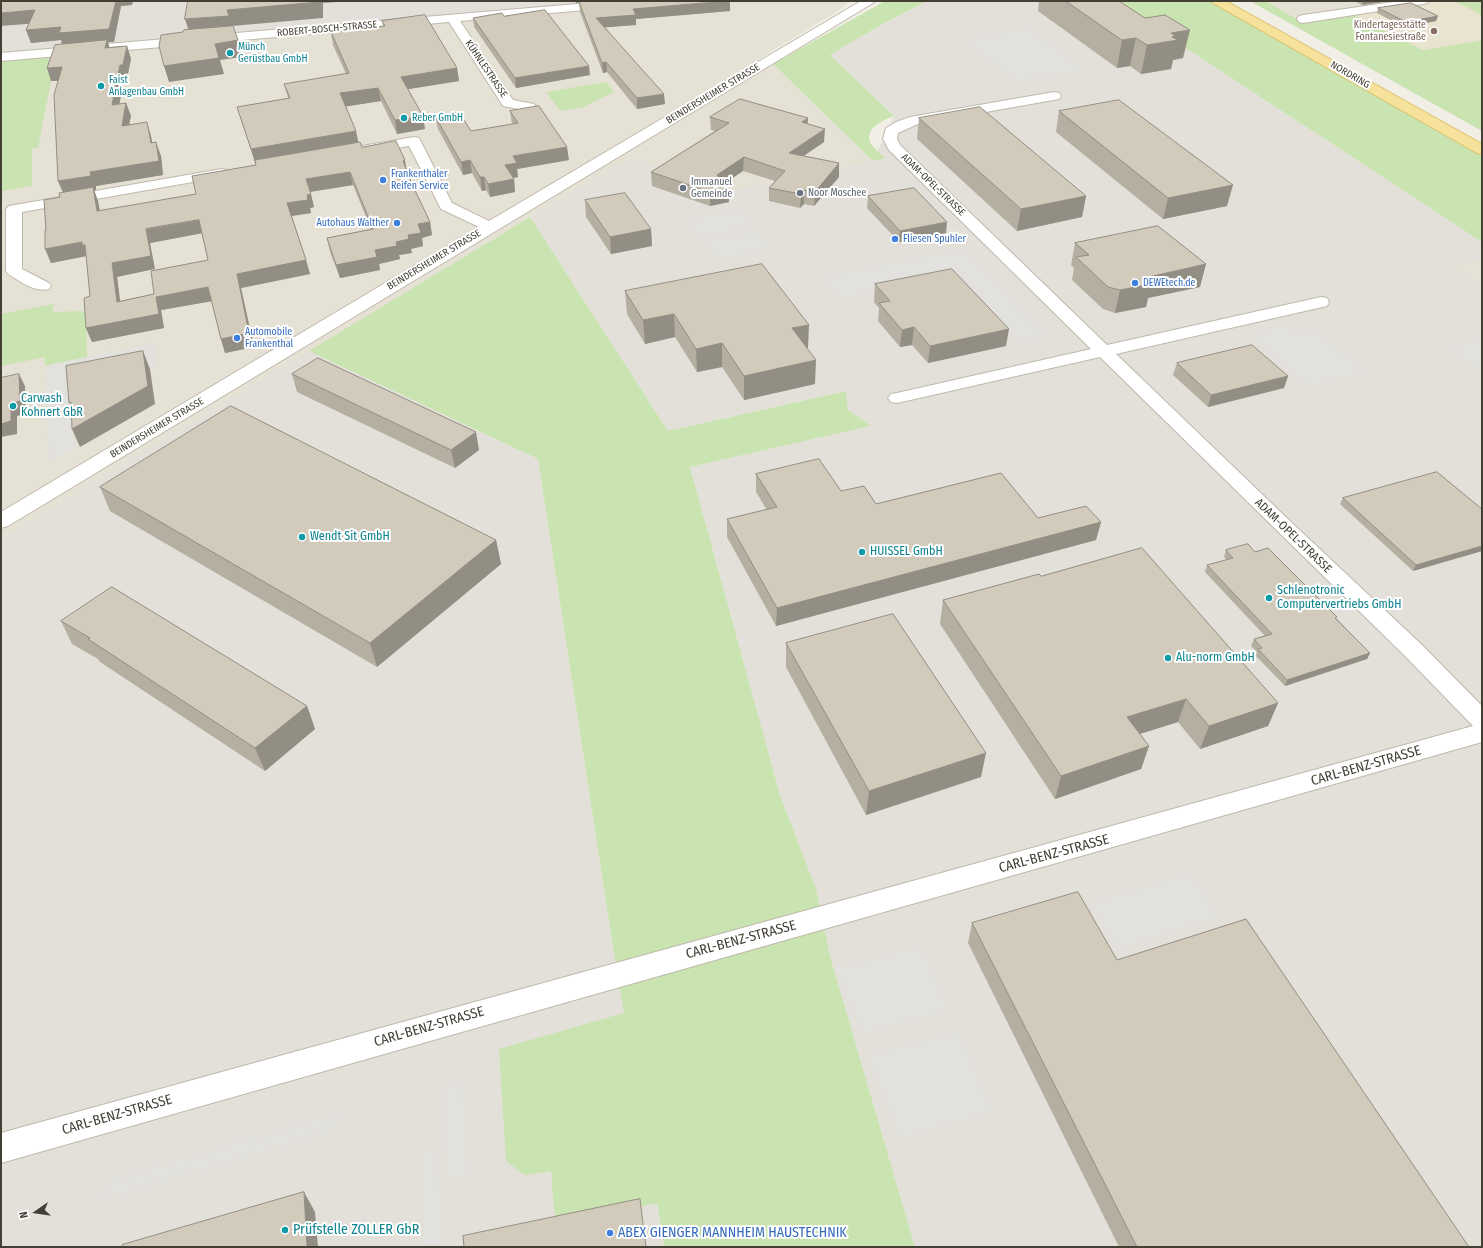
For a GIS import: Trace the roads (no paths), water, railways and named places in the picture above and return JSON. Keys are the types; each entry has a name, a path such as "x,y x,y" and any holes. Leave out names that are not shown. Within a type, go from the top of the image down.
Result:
{"main road":[{"name":"NORDRING","path":"1217,1 1482,150"},
{"name":"NORDRING","path":"1294,31 1482,137"}],"street":[{"name":"ROBERT-BOSCH-STRASSE","path":"1,57 653,1"},
{"name":"BEINDERSHEIMER STRASSE","path":"1,522 490,227 869,1"},
{"path":"1303,19 1416,1"},
{"name":"KÜHNLESTRASSE","path":"452,18 508,103 529,107"},
{"name":"ADAM-OPEL-STRASSE","path":"1054,96 914,120 900,125 891,131 890,139 894,147 1285,528 1414,651 1482,721"},
{"path":"352,152 414,141 446,206 490,227"},
{"path":"43,286 14,272 14,209 218,169 238,171"},
{"path":"897,398 1321,302"},
{"name":"CARL-BENZ-STRASSE","path":"1,1148 646,966 1482,733"}],"place":[{"name":"Kindertagesstätte Fontanesiestraße","path":"1434,31"},
{"name":"Münch Gerüstbau GmbH","path":"230,53"},
{"name":"Faist Anlagenbau GmbH","path":"101,86"},
{"name":"Reber GmbH","path":"404,118"},
{"name":"Frankenthaler Reifen Service","path":"383,180"},
{"name":"Immanuel Gemeinde","path":"683,188"},
{"name":"Noor Moschee","path":"800,193"},
{"name":"Autohaus Walther","path":"397,223"},
{"name":"Fliesen Spuhler","path":"895,239"},
{"name":"DEWEtech.de","path":"1135,283"},
{"name":"Automobile Frankenthal","path":"237,338"},
{"name":"Carwash Kohnert GbR","path":"13,406"},
{"name":"Wendt Sit GmbH","path":"302,537"},
{"name":"HUISSEL GmbH","path":"862,552"},
{"name":"Schlenotronic Computervertriebs GmbH","path":"1269,598"},
{"name":"Alu-norm GmbH","path":"1168,658"},
{"name":"Prüfstelle ZOLLER GbR","path":"285,1230"},
{"name":"ABEX GIENGER MANNHEIM HAUSTECHNIK","path":"610,1233"}]}
